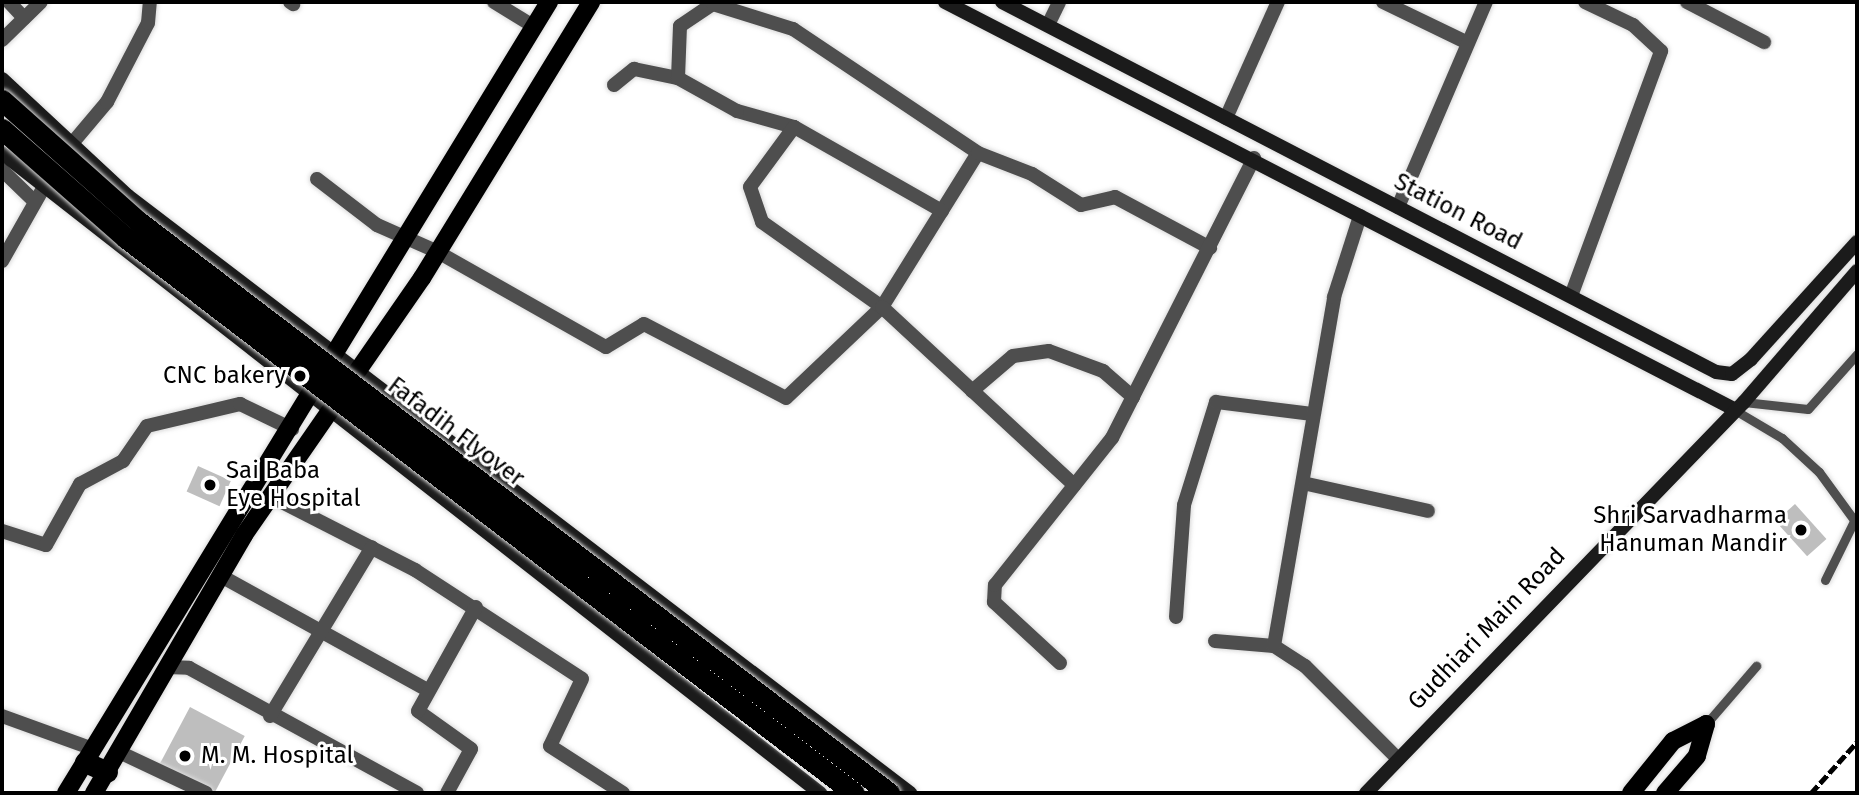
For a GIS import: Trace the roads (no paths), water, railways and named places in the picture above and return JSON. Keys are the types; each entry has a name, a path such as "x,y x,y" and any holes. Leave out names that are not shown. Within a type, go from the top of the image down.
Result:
{"highway":[{"name":"Fafadih Flyover","path":"2,100 172,247 889,793"},
{"name":"Fafadih Flyover","path":"2,130 126,238 854,793"},
{"path":"89,755 107,772"}],"main road":[{"path":"94,793 166,667 270,496 318,403 338,354 549,2"},
{"path":"66,793 292,429 356,368 436,251 591,2"},
{"path":"1631,793 1673,741 1706,724"},
{"path":"1665,793 1697,756 1706,724"}],"street":[{"path":"9,2 24,18"},
{"path":"2,40 41,2"},
{"path":"2,261 70,144 107,102 148,23 150,2"},
{"path":"494,2 535,27"},
{"name":"Station Road","path":"945,2 1254,158 1360,216 1738,405"},
{"name":"Station Road","path":"1002,2 1716,372 1732,374 1857,242"},
{"path":"1048,25 1059,2"},
{"path":"1226,118 1278,2"},
{"path":"1383,2 1468,43"},
{"path":"1398,207 1486,2"},
{"path":"1571,296 1661,51 1633,25 1585,2"},
{"path":"1687,2 1764,41"},
{"path":"678,78 680,26 713,4 793,29 978,153 1032,174 1081,205 1115,197 1210,248"},
{"path":"614,85 634,69 678,78 737,111 794,127 942,211"},
{"path":"2,79 128,196 910,793"},
{"path":"794,127 750,187 762,222 882,307 1074,485"},
{"path":"2,153 38,195"},
{"path":"317,178 377,225 436,251 606,347 644,324 662,329 786,398 882,307 978,153"},
{"path":"1060,663 993,603 1003,572 1112,439 1254,158"},
{"path":"2,170 318,403 820,793"},
{"path":"1274,646 1334,297 1360,216"},
{"name":"Gudhiari Main Road","path":"1366,793 1738,405 1857,271"},
{"path":"972,391 1013,356 1049,351 1103,371 1133,397"},
{"path":"1176,617 1184,505 1216,402 1313,414"},
{"path":"2,531 46,545 80,484 123,461 147,426 240,404 292,429"},
{"path":"1303,483 1428,511"},
{"path":"270,496 372,547 476,607 582,678 550,746 622,793"},
{"path":"270,716 372,547"},
{"path":"221,576 426,689"},
{"path":"447,793 471,749 418,711 426,689 476,607"},
{"path":"1215,641 1274,646 1325,683 1397,758"},
{"path":"166,667 189,668 270,716 417,793"},
{"path":"2,716 89,755"},
{"path":"119,752 206,793"}],"lane":[{"path":"1738,405 1808,409 1857,354"},
{"path":"1738,405 1782,438 1819,472 1856,518 1825,580"},
{"path":"1706,724 1756,666"}],"railway":[{"path":"1811,793 1857,742"}],"place":[{"name":"CNC bakery","path":"300,376"},
{"name":"Sai Baba Eye Hospital","path":"210,485"},
{"name":"Shri Sarvadharma Hanuman Mandir","path":"1801,530"},
{"name":"M. M. Hospital","path":"185,756"}]}
